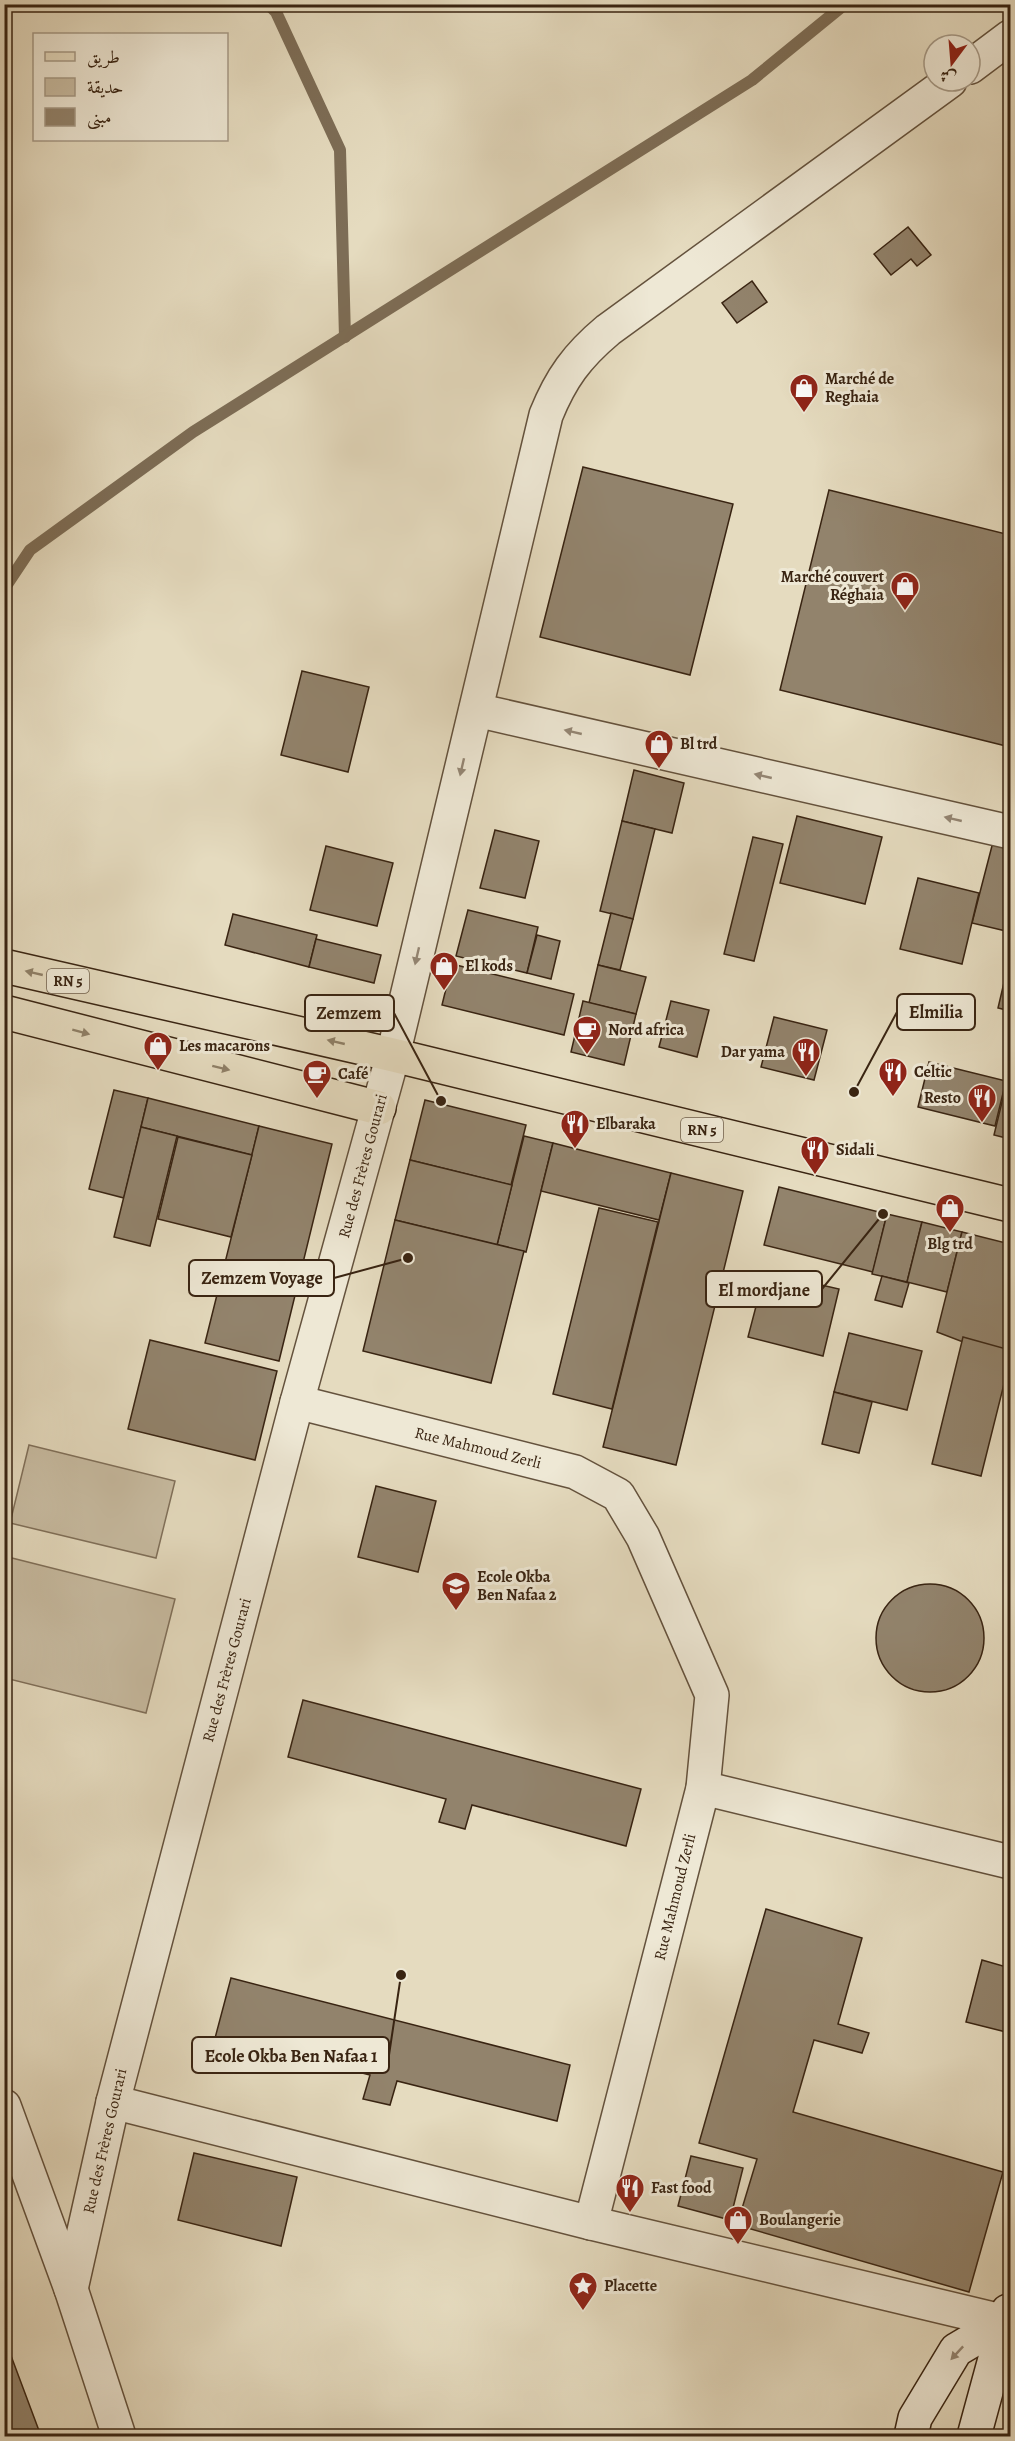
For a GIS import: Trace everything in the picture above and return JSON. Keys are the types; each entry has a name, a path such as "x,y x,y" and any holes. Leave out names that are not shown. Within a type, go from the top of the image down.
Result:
{"main road":[{"name":"RN 5","path":"4,966 393,1055 1011,1205"},
{"path":"4,1012 379,1108"}],"street":[{"path":"982,58 1011,37"},
{"name":"Rue des Frères Gourari","path":"71,2289 113,2102 297,1402 393,1055 546,415 556,390 570,367 587,347 934,93"},
{"path":"476,710 1011,832"},
{"name":"Rue Mahmoud Zerli","path":"297,1402 575,1472 618,1495 643,1536 712,1695 703,1788 591,2223"},
{"path":"703,1788 1011,1862"},
{"path":"113,2102 591,2223 1009,2315"},
{"path":"4,2106 71,2289 119,2436"},
{"path":"911,2436 915,2418 956,2350 1009,2315"},
{"path":"974,2436 1009,2315"}],"green space":[{"path":"29,1445 175,1481 156,1558 10,1523"},
{"path":"4,1556 175,1599 146,1713 5,1678"}],"building":[{"path":"908,227 931,255 917,266 911,259 891,275 874,254"},
{"path":"752,281 767,302 737,323 722,303"},
{"path":"583,467 733,504 690,675 540,637"},
{"name":"Marché couvert Réghaia","path":"829,490 1010,535 1010,747 780,690"},
{"path":"302,671 369,687 348,772 281,755"},
{"path":"634,770 684,783 672,833 622,821"},
{"path":"797,816 882,837 865,904 780,883"},
{"path":"622,821 655,829 633,919 600,911"},
{"path":"495,830 539,841 525,898 480,888"},
{"path":"753,837 783,844 754,961 724,954"},
{"path":"993,842 1010,847 1010,932 972,923"},
{"path":"326,846 393,863 377,926 310,910"},
{"path":"918,878 979,893 962,964 900,949"},
{"path":"468,910 538,927 527,973 456,956"},
{"path":"611,913 633,919 620,970 598,965"},
{"path":"233,914 317,935 309,967 225,945"},
{"path":"537,935 560,941 551,979 527,973"},
{"path":"316,939 381,955 374,983 309,967"},
{"path":"1010,957 1010,1011 998,1008"},
{"path":"452,964 574,994 564,1035 442,1005"},
{"path":"598,965 646,977 636,1014 589,1003"},
{"path":"583,1001 636,1014 624,1065 571,1052"},
{"path":"671,1001 709,1010 697,1057 659,1047"},
{"path":"774,1017 827,1030 814,1080 761,1067"},
{"path":"929,1062 1006,1081 995,1126 918,1107"},
{"path":"1010,1069 1010,1139 994,1135"},
{"path":"114,1090 148,1098 124,1198 89,1189"},
{"path":"148,1098 259,1126 252,1155 141,1127"},
{"path":"425,1100 526,1125 511,1185 410,1160"},
{"path":"259,1126 332,1144 279,1361 205,1343"},
{"path":"141,1127 177,1136 150,1246 114,1237"},
{"path":"524,1136 553,1143 526,1252 497,1245"},
{"path":"178,1137 252,1155 231,1237 158,1219"},
{"path":"553,1143 671,1173 659,1220 541,1191"},
{"path":"410,1160 512,1185 497,1245 395,1220"},
{"path":"671,1173 743,1191 676,1465 603,1447"},
{"path":"779,1187 887,1214 873,1272 764,1245"},
{"path":"599,1208 658,1222 612,1409 553,1394"},
{"path":"887,1214 922,1222 907,1282 872,1274"},
{"path":"395,1220 524,1251 491,1383 363,1351"},
{"path":"922,1222 962,1232 947,1292 907,1282"},
{"path":"962,1232 1010,1244 1010,1360 937,1332"},
{"path":"765,1272 839,1289 823,1356 748,1337"},
{"path":"882,1276 909,1283 902,1307 875,1300"},
{"path":"849,1333 922,1351 907,1410 834,1392"},
{"path":"963,1337 1010,1350 1010,1360 981,1476 932,1464"},
{"path":"150,1340 277,1371 255,1460 128,1429"},
{"path":"834,1392 872,1402 859,1453 822,1444"},
{"path":"376,1486 436,1501 418,1572 358,1557"},
{"path":"930,1584 951,1588 968,1600 980,1617 984,1638 980,1659 968,1676 951,1688 930,1692 909,1688 892,1676 880,1659 876,1638 880,1617 892,1600 909,1588"},
{"path":"303,1700 641,1789 626,1846 472,1805 465,1829 439,1822 446,1799 288,1757"},
{"path":"766,1909 862,1938 838,2024 869,2033 862,2053 814,2040 793,2112 1003,2172 969,2292 737,2225 757,2159 699,2143"},
{"path":"982,1960 1010,1968 1010,2033 966,2022"},
{"path":"231,1978 570,2065 557,2121 397,2081 390,2105 363,2099 370,2075 241,2042 235,2063 210,2057"},
{"path":"194,2153 297,2177 281,2246 178,2220"},
{"path":"691,2156 743,2168 730,2220 678,2206"},
{"path":"4,2337 41,2436 4,2436"}],"waterway":[{"path":"268,4 276,12 340,150 345,337"},
{"path":"4,589 30,550 193,432 752,80 845,4"}],"place":[{"name":"Marché de Reghaia","path":"804,414"},
{"name":"Marché couvert Réghaia","path":"905,612"},
{"name":"Bl trd","path":"659,770"},
{"name":"El kods","path":"444,992"},
{"name":"Nord africa","path":"587,1056"},
{"name":"Les macarons","path":"158,1072"},
{"name":"Dar yama","path":"806,1078"},
{"name":"Elmilia","path":"854,1092"},
{"name":"Celtic","path":"893,1098"},
{"name":"Café","path":"317,1100"},
{"name":"Zemzem","path":"441,1101"},
{"name":"Resto","path":"982,1124"},
{"name":"Elbaraka","path":"575,1150"},
{"name":"Sidali","path":"815,1176"},
{"name":"El mordjane","path":"883,1214"},
{"name":"Blg trd","path":"950,1234"},
{"name":"Zemzem Voyage","path":"408,1258"},
{"name":"Ecole Okba Ben Nafaa 2","path":"456,1612"},
{"name":"Ecole Okba Ben Nafaa 1","path":"401,1975"},
{"name":"Fast food","path":"630,2214"},
{"name":"Boulangerie","path":"738,2246"},
{"name":"Placette","path":"583,2312"}]}
